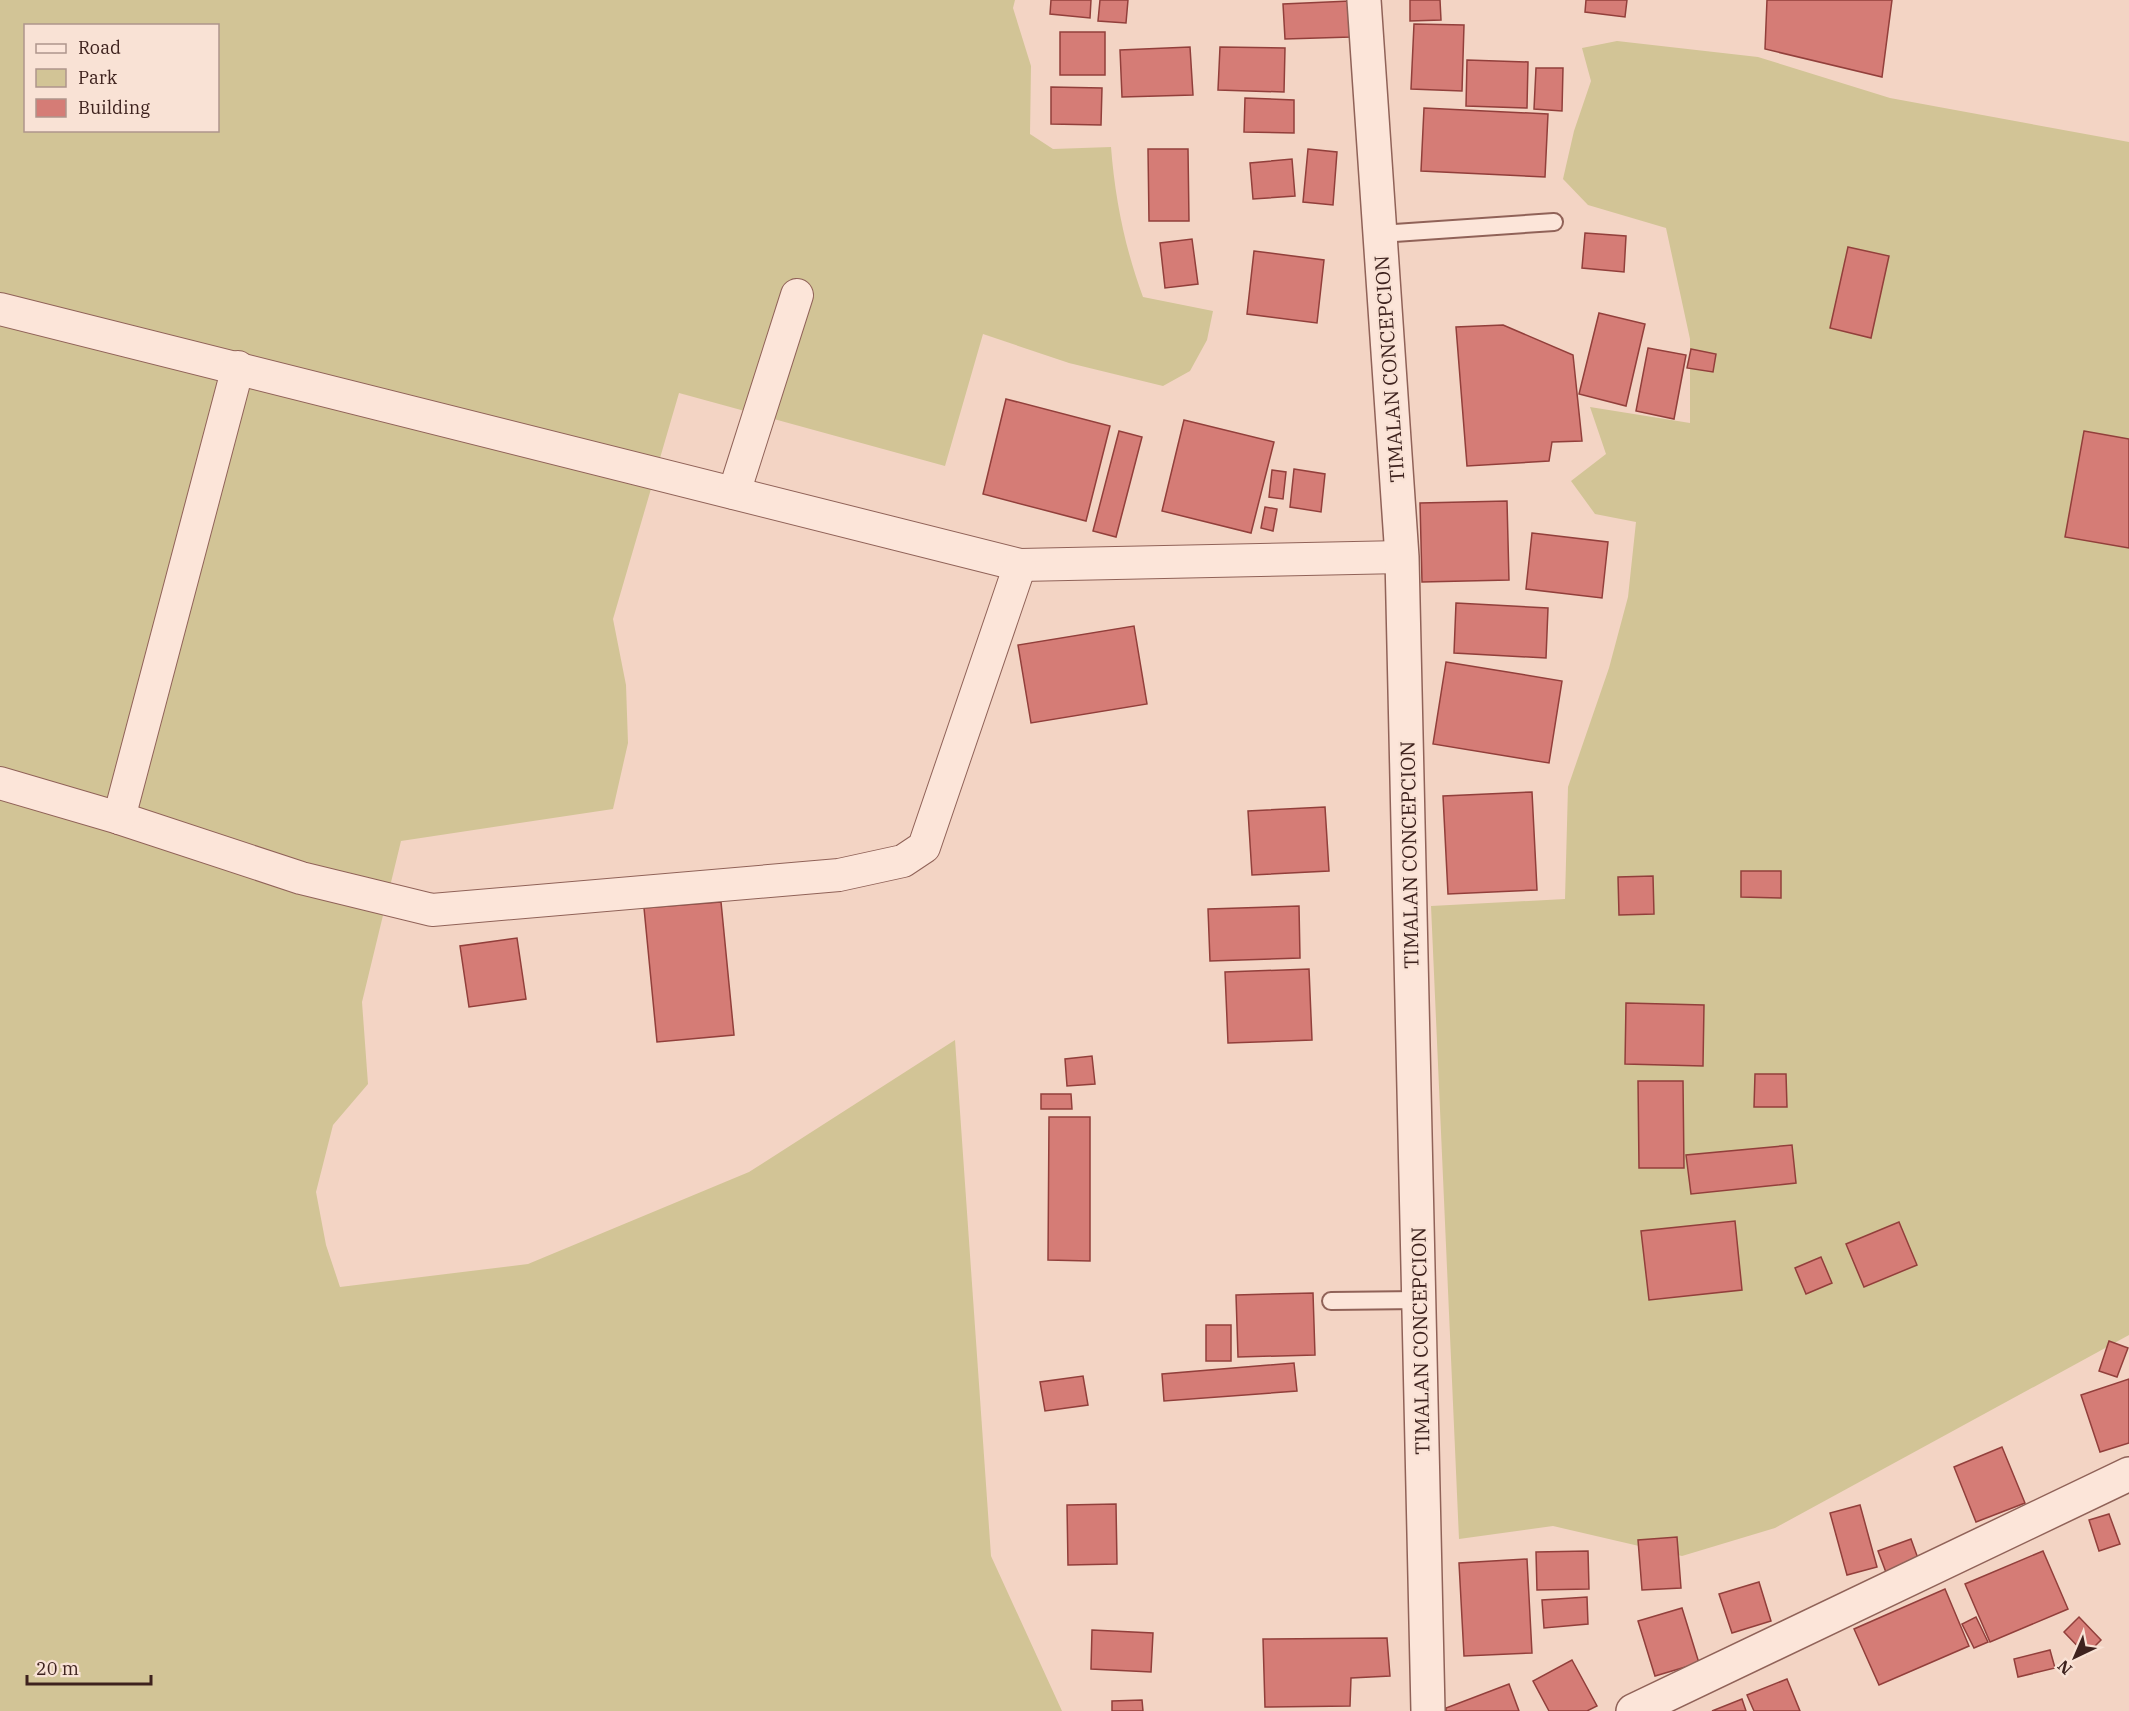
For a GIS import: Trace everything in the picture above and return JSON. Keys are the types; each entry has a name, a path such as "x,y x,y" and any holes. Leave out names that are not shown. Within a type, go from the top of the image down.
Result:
{"street":[{"name":"TIMALAN CONCEPCION","path":"1364,0 1402,557 1428,1711"},
{"path":"734,493 797,295"},
{"path":"0,309 1020,565 1402,557"},
{"path":"118,818 238,367"},
{"path":"0,783 118,818 302,878 432,910 838,875 903,861 924,847 1020,565"},
{"path":"1633,1711 2129,1474"}],"lane":[{"path":"1380,234 1554,222"},
{"path":"1331,1301 1419,1300"}],"green space":[{"path":"0,0 1015,0 1013,8 1031,66 1030,134 1053,149 1111,147 1122,223 1143,297 1213,311 1207,340 1190,371 1163,386 1069,363 983,334 945,466 679,393 613,619 626,685 628,743 613,809 401,841 362,1002 368,1084 333,1125 316,1192 326,1245 340,1287 528,1264 749,1172 955,1040 991,1556 1062,1711 0,1711"},
{"path":"1617,41 1758,57 1890,98 2129,142 2129,1335 1775,1528 1682,1556 1553,1526 1459,1539 1431,906 1565,899 1568,787 1609,668 1628,597 1636,522 1595,514 1571,481 1606,454 1590,407 1690,423 1690,339 1666,228 1588,205 1563,179 1574,131 1591,81 1582,48"}],"building":[{"path":"1051,0 1091,0 1090,18 1050,14"},
{"path":"1100,0 1128,0 1126,23 1098,21"},
{"path":"1410,0 1440,0 1441,20 1410,21"},
{"path":"1586,0 1627,0 1625,17 1585,12"},
{"path":"1767,0 1892,0 1882,77 1765,49"},
{"path":"1350,1 1351,37 1285,39 1283,4"},
{"path":"1414,24 1464,25 1462,91 1411,89"},
{"path":"1060,32 1105,32 1105,75 1060,75"},
{"path":"1190,47 1193,95 1122,97 1120,50"},
{"path":"1220,47 1285,48 1284,92 1218,90"},
{"path":"1467,60 1528,62 1527,108 1466,106"},
{"path":"1536,68 1563,68 1562,111 1534,109"},
{"path":"1051,87 1102,88 1101,125 1051,124"},
{"path":"1245,98 1294,100 1294,133 1244,132"},
{"path":"1424,108 1548,114 1545,177 1421,171"},
{"path":"1148,149 1188,149 1189,221 1149,221"},
{"path":"1308,149 1337,152 1333,205 1303,202"},
{"path":"1292,159 1295,196 1253,199 1250,163"},
{"path":"1585,233 1626,236 1624,272 1582,268"},
{"path":"1192,239 1198,284 1165,288 1160,243"},
{"path":"1848,247 1889,256 1871,338 1830,328"},
{"path":"1254,251 1324,260 1317,323 1247,314"},
{"path":"1599,313 1645,324 1626,406 1579,394"},
{"path":"1503,325 1573,355 1582,441 1552,442 1549,461 1467,466 1456,327"},
{"path":"1648,348 1686,355 1674,419 1636,411"},
{"path":"1691,349 1716,354 1713,372 1687,368"},
{"path":"1006,399 1110,426 1086,521 983,494"},
{"path":"1184,420 1274,442 1251,533 1162,511"},
{"path":"1119,431 1142,437 1116,537 1093,531"},
{"path":"2084,431 2129,439 2129,548 2065,537"},
{"path":"1294,469 1325,474 1321,512 1290,507"},
{"path":"1272,470 1286,472 1283,499 1269,497"},
{"path":"1507,501 1509,580 1422,582 1420,503"},
{"path":"1265,507 1277,509 1273,531 1261,528"},
{"path":"1532,533 1608,542 1602,598 1526,589"},
{"path":"1456,603 1548,608 1546,658 1454,653"},
{"path":"1134,626 1147,704 1031,723 1018,645"},
{"path":"1446,662 1562,681 1549,763 1433,744"},
{"path":"1532,792 1537,890 1448,894 1443,796"},
{"path":"1325,807 1329,871 1252,875 1248,811"},
{"path":"1741,871 1781,871 1781,898 1741,897"},
{"path":"1653,876 1654,914 1619,915 1618,877"},
{"path":"721,902 734,1035 657,1042 644,908"},
{"path":"1299,906 1300,958 1210,961 1208,909"},
{"path":"517,938 526,999 469,1007 460,946"},
{"path":"1309,969 1312,1040 1228,1043 1225,972"},
{"path":"1626,1003 1704,1005 1703,1066 1625,1064"},
{"path":"1092,1056 1095,1084 1067,1086 1065,1059"},
{"path":"1755,1074 1786,1074 1787,1107 1754,1107"},
{"path":"1638,1081 1683,1081 1684,1168 1639,1168"},
{"path":"1041,1094 1071,1094 1072,1109 1041,1109"},
{"path":"1049,1117 1090,1117 1090,1261 1048,1260"},
{"path":"1792,1145 1796,1183 1691,1194 1686,1155"},
{"path":"1735,1221 1742,1290 1649,1300 1641,1231"},
{"path":"1899,1222 1917,1265 1864,1287 1846,1244"},
{"path":"1821,1257 1832,1283 1806,1294 1795,1268"},
{"path":"1313,1293 1315,1355 1238,1357 1236,1295"},
{"path":"1206,1325 1231,1325 1231,1361 1206,1361"},
{"path":"2109,1341 2128,1348 2117,1377 2099,1371"},
{"path":"1294,1363 1297,1391 1164,1401 1162,1374"},
{"path":"1083,1376 1088,1405 1045,1411 1040,1382"},
{"path":"2129,1379 2129,1443 2100,1452 2081,1395"},
{"path":"2002,1447 2025,1503 1976,1522 1954,1467"},
{"path":"1116,1504 1117,1564 1068,1565 1067,1505"},
{"path":"1860,1505 1877,1567 1847,1575 1830,1513"},
{"path":"2109,1514 2120,1544 2099,1551 2089,1520"},
{"path":"1677,1537 1681,1588 1642,1590 1638,1540"},
{"path":"1911,1539 1920,1564 1887,1575 1878,1551"},
{"path":"1588,1551 1589,1589 1537,1590 1536,1552"},
{"path":"2043,1551 2068,1609 1990,1642 1965,1584"},
{"path":"1527,1559 1532,1653 1464,1656 1459,1563"},
{"path":"1759,1582 1771,1621 1732,1633 1719,1594"},
{"path":"1945,1589 1969,1646 1879,1685 1854,1629"},
{"path":"1587,1597 1588,1624 1544,1628 1542,1600"},
{"path":"1682,1608 1699,1663 1655,1676 1638,1621"},
{"path":"1976,1617 1988,1642 1974,1648 1962,1624"},
{"path":"2079,1617 2101,1640 2086,1655 2064,1632"},
{"path":"1092,1630 1153,1633 1151,1672 1091,1669"},
{"path":"1387,1638 1390,1676 1351,1678 1350,1706 1265,1707 1263,1639"},
{"path":"2050,1650 2055,1668 2018,1677 2014,1659"},
{"path":"1572,1660 1597,1706 1587,1711 1549,1711 1533,1681"},
{"path":"1787,1679 1800,1711 1754,1711 1747,1695"},
{"path":"1509,1684 1519,1711 1446,1711 1446,1708"},
{"path":"1742,1699 1746,1711 1712,1711"},
{"path":"1142,1700 1143,1711 1112,1711 1112,1701"}]}
